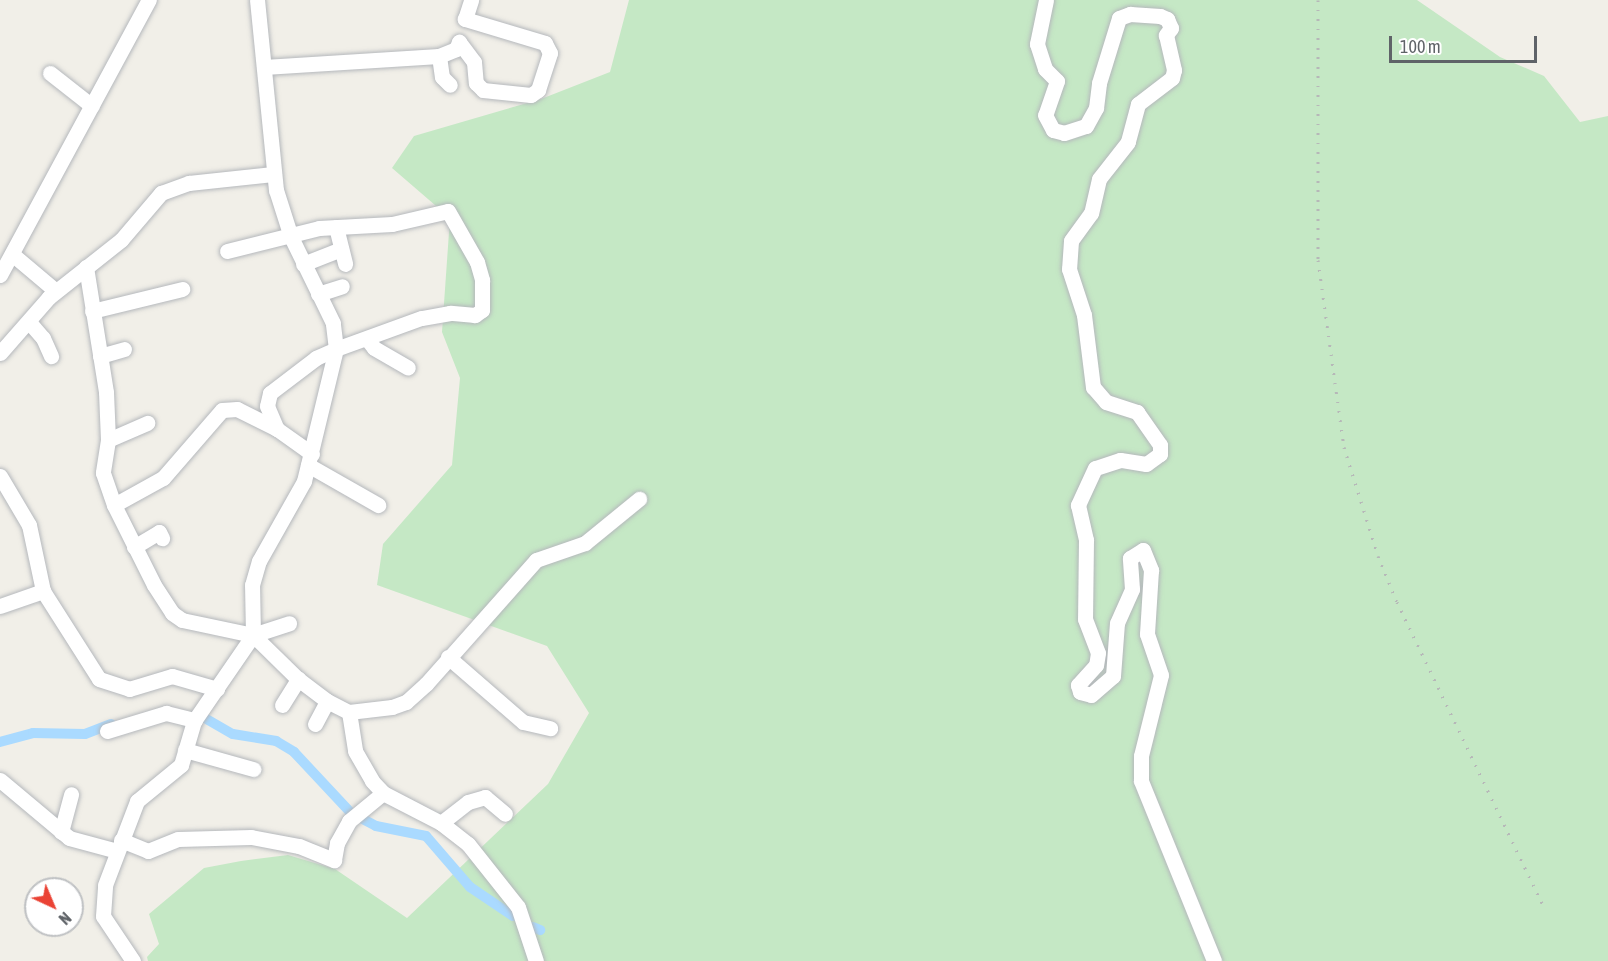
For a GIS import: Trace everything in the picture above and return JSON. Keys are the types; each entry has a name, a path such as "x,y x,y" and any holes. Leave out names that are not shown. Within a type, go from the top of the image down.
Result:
{"street":[{"path":"0,275 149,0"},
{"path":"133,961 102,911 105,885 137,801 178,768 195,720 253,635 252,585 259,561 310,460 336,349 333,323 291,237 273,174 256,0"},
{"path":"264,67 439,56 456,49 471,0"},
{"path":"1046,0 1038,44 1045,69 1057,81 1045,116 1053,130 1064,133 1086,126 1096,108 1099,83 1119,18 1130,14 1160,16 1167,19 1171,28 1166,35 1174,70 1172,78 1138,104 1128,142 1099,179 1091,213 1071,241 1069,269 1084,315 1093,387 1106,402 1137,411 1160,445 1160,454 1146,464 1120,460 1095,468 1078,505 1086,540 1085,619 1098,653 1096,664 1078,685 1080,692 1090,695 1113,676 1118,623 1132,589 1130,558 1143,550 1151,570 1147,634 1161,675 1141,756 1141,780 1214,961"},
{"path":"459,42 474,62 477,83 483,90 531,95 538,90 550,53 545,43 465,19"},
{"path":"439,56 442,78 450,85"},
{"path":"50,73 92,106"},
{"path":"0,353 56,291 121,240 161,193 189,183 273,174"},
{"path":"227,251 336,227 392,224 448,211 477,262 482,280 482,310 475,315 450,312 421,318 316,358 270,393 267,406 278,429"},
{"path":"303,264 343,256 336,227"},
{"path":"12,254 56,291"},
{"path":"86,267 100,356 108,440 103,469 114,505 134,547 176,617 253,635 298,679 327,702 349,712 406,702 502,602 518,576 536,560 593,538 639,499"},
{"path":"318,294 342,286"},
{"path":"92,311 182,289"},
{"path":"29,322 43,338 51,356"},
{"path":"367,339 374,348 408,368"},
{"path":"100,356 124,349"},
{"path":"114,505 163,478 222,410 237,409 278,429 310,460 378,505"},
{"path":"108,440 147,423"},
{"path":"0,476 29,525 42,591 89,667 105,683 129,689 172,676 217,689"},
{"path":"134,547 159,532 162,538"},
{"path":"0,606 42,591"},
{"path":"253,635 289,623"},
{"path":"448,657 523,722 550,728"},
{"path":"282,705 298,679"},
{"path":"315,723 327,702"},
{"path":"349,712 355,751 383,793 441,823 468,844 507,890 518,907 536,961"},
{"path":"107,731 166,713 195,720"},
{"path":"185,750 253,769"},
{"path":"0,780 77,842 148,851 178,839 251,837 299,846 334,860 338,843 350,821 383,793"},
{"path":"62,832 71,794"},
{"path":"441,823 468,802 484,797 505,814"}],"green space":[{"path":"629,0 1417,0 1500,57 1544,76 1580,122 1608,116 1608,961 148,961 147,957 159,944 149,914 204,868 241,861 288,855 335,869 407,918 548,784 589,713 547,646 377,585 383,544 452,465 460,378 442,332 450,218 392,168 414,136 541,99 610,72"}],"waterway":[{"path":"203,717 233,734 276,741 294,752 352,814"},
{"path":"0,742 33,733 85,734 111,724"},
{"path":"359,817 376,826 426,836 470,887 513,916"},
{"path":"533,927 540,930"}],"railway":[{"path":"1318,0 1318,260 1344,447 1378,556 1397,602 1544,907"}]}
